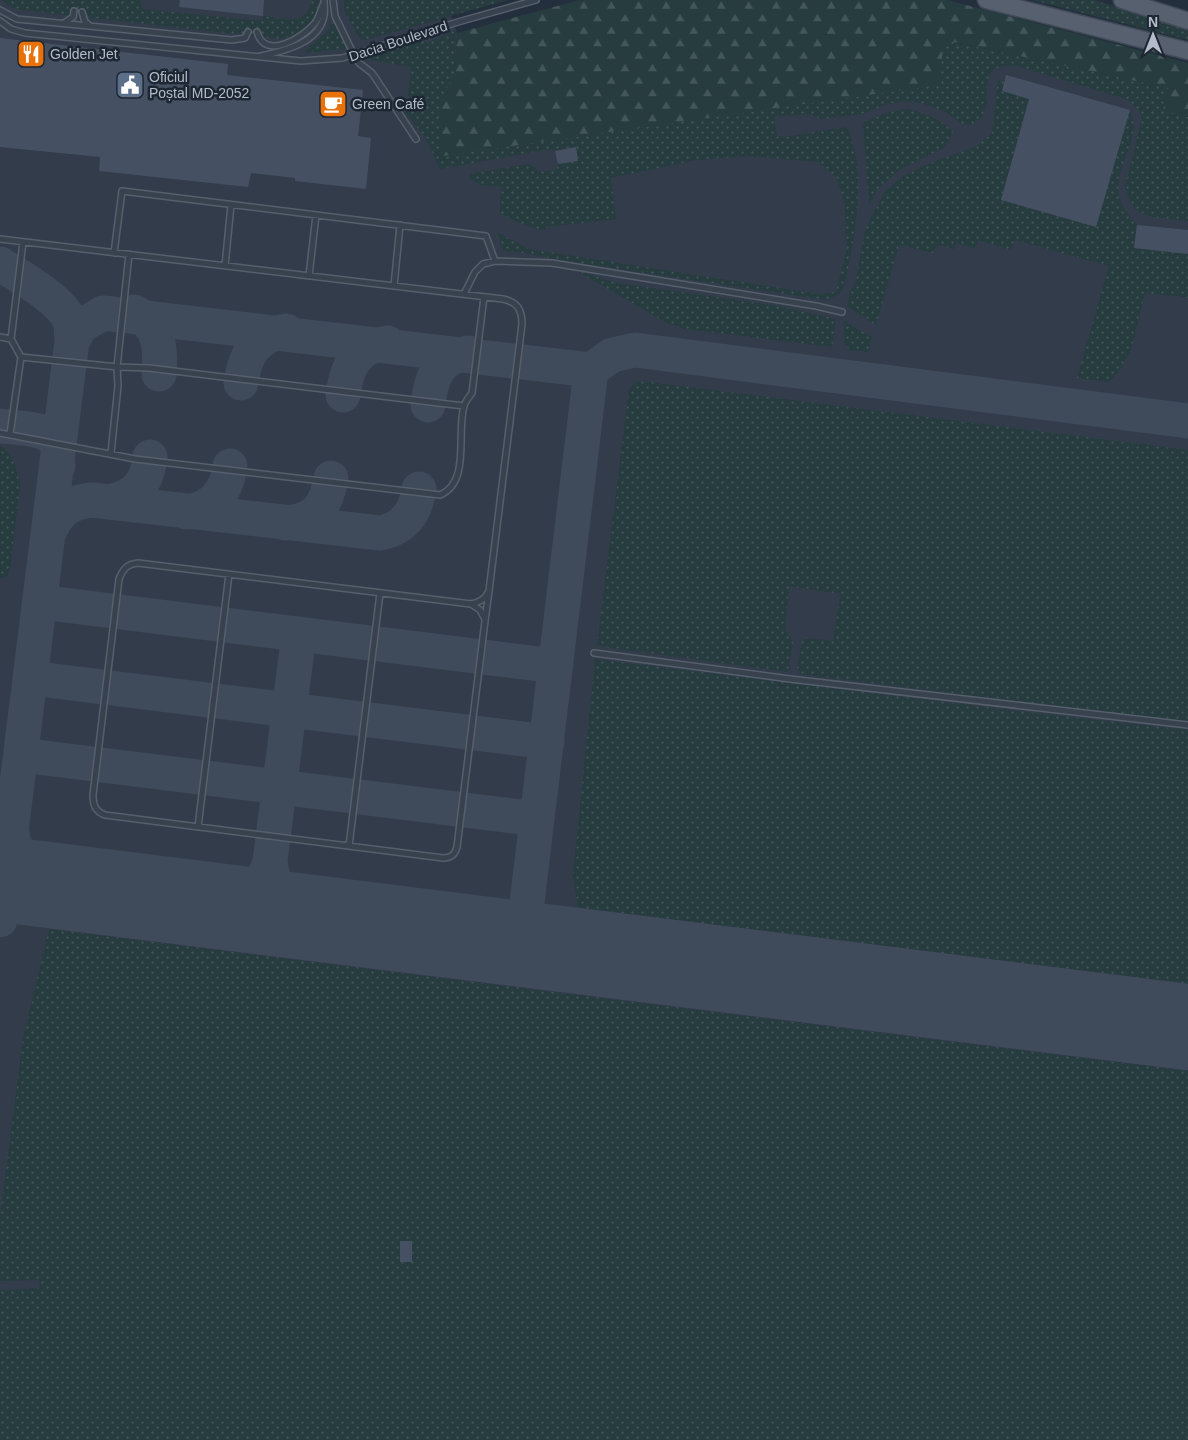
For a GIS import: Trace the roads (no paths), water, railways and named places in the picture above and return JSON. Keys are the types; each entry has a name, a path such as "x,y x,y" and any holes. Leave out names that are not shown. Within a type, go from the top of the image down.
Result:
{"main road":[{"path":"986,0 1188,51"},
{"path":"1122,0 1188,21"}],"lane":[{"path":"333,0 334,16 354,55 359,63 372,73 416,139"},
{"name":"Dacia Boulevard","path":"0,21 24,33 256,58 301,61 342,58 354,55 458,22 536,0"},
{"path":"256,32 258,38 266,44 286,44 296,40 319,17 324,1"},
{"name":"Dacia Boulevard","path":"256,58 289,49 308,39 321,24 324,16 324,1"},
{"path":"0,10 17,18 237,40 247,37 248,32"},
{"path":"64,23 73,17 74,11"},
{"path":"82,12 85,22 90,26"},
{"path":"114,253 122,191 486,236 495,261"},
{"path":"225,266 231,204"},
{"path":"309,276 316,215"},
{"path":"394,286 400,225"},
{"path":"0,239 464,294 511,301 518,305 522,313 522,324 489,591 456,852 452,856 443,858 105,815 99,812 94,807 92,795 121,573 125,567 138,563 471,604 481,601 489,591"},
{"path":"10,434 21,357 11,339 23,242"},
{"path":"111,453 118,386 117,366 129,254"},
{"path":"464,294 475,272 483,264 495,261 552,263 816,306 842,312"},
{"path":"0,433 135,459 440,495 447,492 456,482 464,406 472,393 484,297"},
{"path":"0,337 11,339"},
{"path":"21,357 149,368 464,406"},
{"path":"198,827 229,574"},
{"path":"349,846 380,593"},
{"path":"471,604 480,610 485,621"},
{"path":"594,653 790,679 1188,726"}],"place":[{"name":"Golden Jet","path":"31,54"},
{"name":"Oficiul Poștal MD-2052","path":"130,85"},
{"name":"Green Café","path":"333,104"}]}
